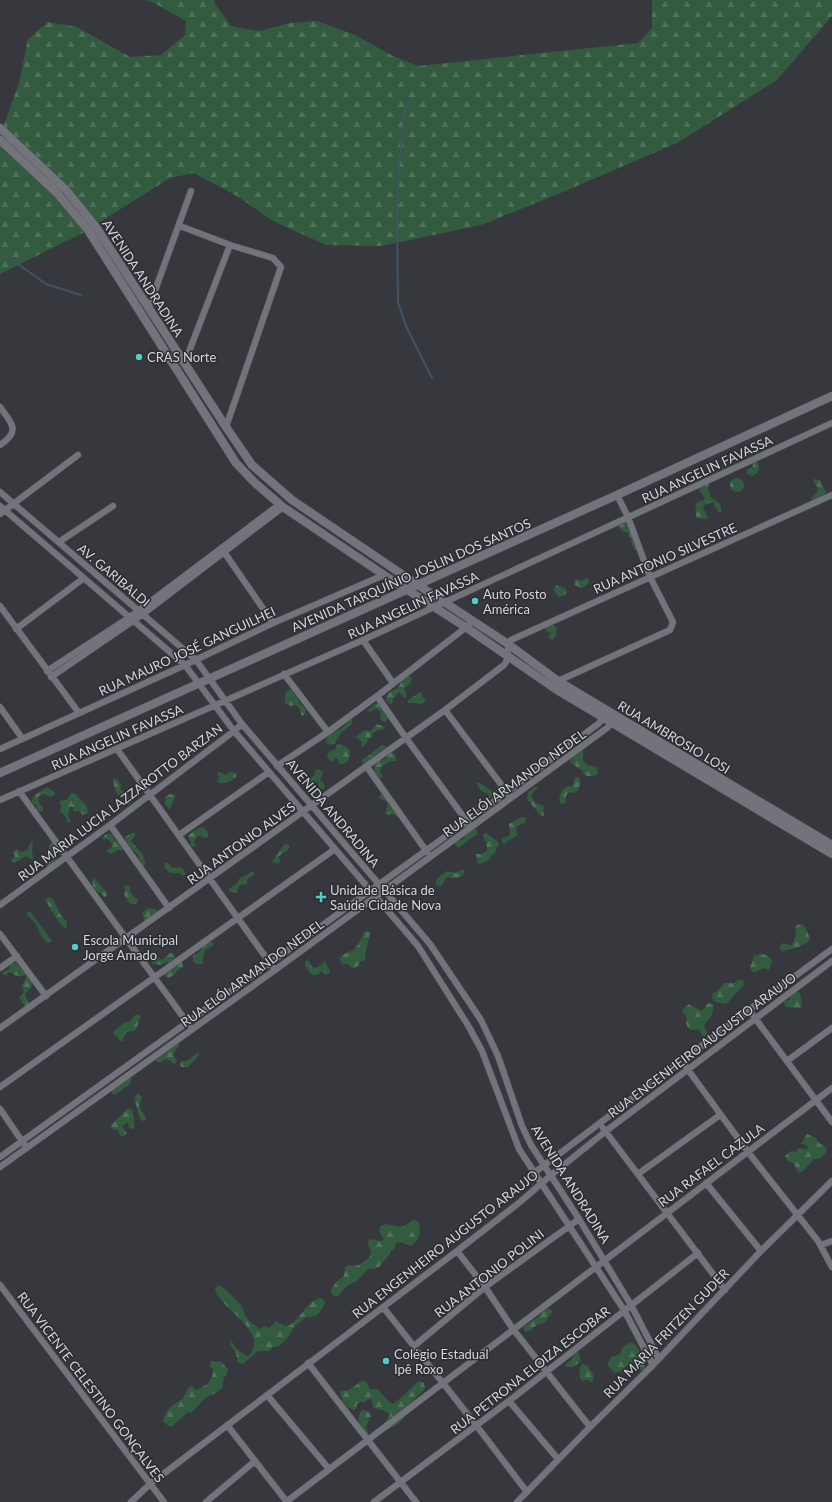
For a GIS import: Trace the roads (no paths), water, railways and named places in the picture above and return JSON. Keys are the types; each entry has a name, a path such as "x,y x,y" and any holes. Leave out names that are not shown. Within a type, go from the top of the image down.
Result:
{"main road":[{"name":"AVENIDA ANDRADINA","path":"0,128 66,190 96,227 185,362 226,428 252,465 286,495 473,621"},
{"name":"AVENIDA ANDRADINA","path":"0,140 58,193 88,230 236,463 254,482 282,505 384,575 467,628"},
{"path":"149,328 158,323"},
{"path":"189,390 198,384"},
{"name":"AVENIDA TARQUÍNIO JOSLIN DOS SANTOS","path":"0,773 617,496 832,396"},
{"name":"RUA AMBROSIO LOSI","path":"473,621 508,644 607,715 832,854"},
{"name":"RUA AMBROSIO LOSI","path":"467,628 557,690 607,715"},
{"name":"RUA AMBROSIO LOSI","path":"615,720 832,845"}],"street":[{"path":"149,307 180,226 191,191"},
{"path":"180,226 230,245 273,258 281,267 226,428"},
{"path":"185,362 230,245"},
{"path":"0,407 13,426 11,436 0,445"},
{"name":"RUA ANGELIN FAVASSA","path":"0,800 363,640 832,423"},
{"path":"3,512 78,455"},
{"name":"AV. GARIBALDI","path":"0,492 196,660 209,679"},
{"name":"RUA ANTONIO SILVESTRE","path":"508,644 511,640 832,495"},
{"path":"558,681 670,630 673,622 650,577 628,517 617,496"},
{"path":"47,671 141,612 282,505"},
{"name":"AV. GARIBALDI","path":"0,506 3,512 132,618 185,665 234,731 418,946 469,1027 482,1051 518,1149 624,1310 653,1365"},
{"path":"59,542 113,506"},
{"path":"223,549 273,623"},
{"name":"RUA MAURO JOSÉ GANGUILHEI","path":"0,749 196,660 273,623 384,575"},
{"path":"16,629 84,578"},
{"path":"0,606 78,713"},
{"path":"51,677 132,618"},
{"path":"277,766 328,732 377,696 467,628 473,621"},
{"path":"363,640 393,683"},
{"path":"508,644 509,656"},
{"name":"RUA ANTONIO ALVES","path":"0,1028 445,710 504,665 509,656"},
{"path":"284,674 328,732"},
{"name":"AVENIDA ANDRADINA","path":"209,679 242,724 277,766 430,944 481,1020 498,1056 522,1126 531,1145 631,1305 659,1359"},
{"path":"377,696 471,828"},
{"path":"0,707 22,738"},
{"path":"445,710 512,799"},
{"name":"RUA ELÓI ARMANDO NEDEL","path":"0,1157 507,792 607,715"},
{"name":"RUA ELÓI ARMANDO NEDEL","path":"0,1167 512,799 615,720"},
{"name":"RUA MARIA LUCIA LAZZAROTTO BARZAN","path":"0,905 110,825 242,724"},
{"path":"117,749 275,970"},
{"path":"367,767 431,857"},
{"path":"179,835 269,772"},
{"path":"19,791 192,1029"},
{"path":"110,825 169,908"},
{"path":"0,1086 335,849"},
{"path":"0,934 46,996"},
{"path":"534,1173 748,1010 831,951"},
{"path":"0,968 16,956"},
{"name":"RUA ENGENHEIRO AUGUSTO ARAUJO","path":"131,1502 150,1484 308,1363 383,1308 520,1202 606,1131 832,961"},
{"path":"748,1010 832,1122"},
{"path":"787,1061 832,1028"},
{"path":"682,1061 748,1152 821,1245 832,1267"},
{"name":"RUA RAFAEL CAZULA","path":"287,1502 832,1088"},
{"path":"0,1109 26,1148"},
{"path":"638,1174 720,1114"},
{"path":"600,1124 725,1290"},
{"name":"RUA MARIA FRITZEN GUDER","path":"517,1502 659,1359 761,1251 832,1181"},
{"path":"706,1183 761,1251"},
{"name":"RUA ANTONIO POLINI","path":"414,1346 484,1287 578,1219"},
{"path":"821,1245 832,1240"},
{"path":"457,1251 513,1329 590,1427"},
{"name":"RUA PETRONA ELOIZA ESCOBAR","path":"374,1502 509,1401 698,1253"},
{"name":"RUA VICENTE CELESTINO GONÇALVES","path":"0,1285 164,1502"},
{"path":"383,1308 443,1382 527,1492"},
{"path":"308,1363 416,1502"},
{"path":"267,1394 329,1469"},
{"path":"509,1401 558,1460"},
{"path":"227,1425 287,1502"},
{"path":"206,1502 255,1462"}],"waterway":[{"path":"406,103 399,165 397,219 398,302 406,326 432,378"},
{"path":"0,253 46,284 81,295"}],"place":[{"name":"CRAS Norte","path":"139,357"},
{"name":"Auto Posto América","path":"475,601"},
{"name":"Unidade Básica de Saúde Cidade Nova","path":"321,897"},
{"name":"Escola Municipal Jorge Amado","path":"75,947"},
{"name":"Colégio Estadual Ipê Roxo","path":"386,1361"}]}
